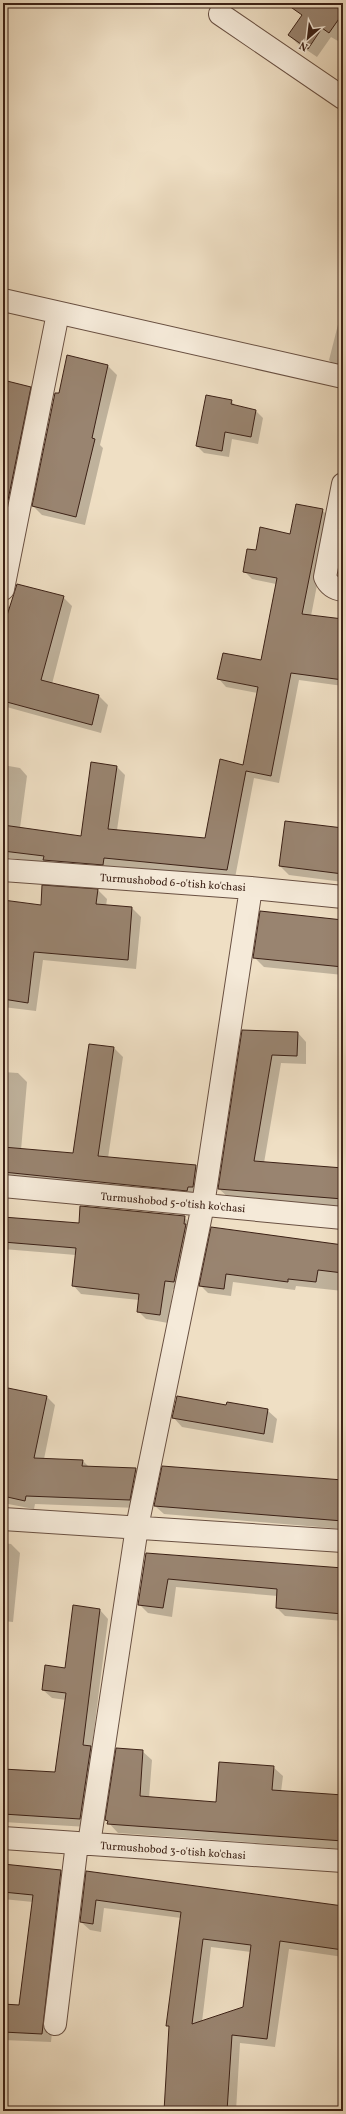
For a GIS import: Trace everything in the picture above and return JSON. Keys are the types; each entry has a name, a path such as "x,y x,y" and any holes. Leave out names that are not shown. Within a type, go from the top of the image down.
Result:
{"street":[{"path":"220,14 343,98"},
{"path":"3,300 343,377"},
{"path":"3,589 58,313"},
{"path":"343,484 326,577 328,584 336,589 343,590"},
{"name":"Turmushobod 6-o'tish ko'chasi","path":"3,870 251,888 343,897"},
{"path":"55,2024 83,1844 137,1527 203,1205 251,888"},
{"name":"Turmushobod 5-o'tish ko'chasi","path":"3,1186 343,1218"},
{"path":"3,1519 343,1542"},
{"name":"Turmushobod 3-o'tish ko'chasi","path":"3,1838 343,1861"}],"building":[{"path":"285,3 343,3 343,13 329,33 322,28 308,49 288,35 302,15"},
{"path":"67,355 108,365 92,438 95,439 76,517 32,506 55,393 59,393"},
{"path":"3,380 31,387 8,500 3,499"},
{"path":"206,395 232,400 231,404 256,410 251,437 225,432 222,451 196,446"},
{"path":"296,504 323,509 302,614 343,619 343,680 291,673 271,776 246,771 227,870 104,858 103,865 43,860 44,856 3,851 3,825 81,836 91,762 117,766 108,829 205,838 220,759 243,765 258,687 217,679 223,653 261,660 277,578 243,572 247,549 256,550 260,527 290,534"},
{"path":"17,584 64,596 41,680 99,695 92,725 3,701 3,628"},
{"path":"285,821 343,828 343,874 279,866"},
{"path":"42,885 98,889 96,904 132,907 128,960 34,952 28,1003 3,999 3,900 41,905"},
{"path":"260,911 343,920 343,967 253,958"},
{"path":"242,1030 298,1032 297,1056 272,1055 254,1161 343,1168 343,1199 218,1189"},
{"path":"89,1044 114,1047 98,1156 196,1165 193,1187 188,1187 187,1191 3,1172 3,1147 73,1153"},
{"path":"80,1206 185,1216 184,1224 186,1224 174,1282 165,1281 160,1315 137,1312 139,1294 72,1286 76,1248 3,1242 3,1217 79,1223"},
{"path":"211,1227 343,1245 343,1273 318,1270 316,1282 288,1279 288,1282 226,1274 224,1289 199,1286"},
{"path":"3,1387 47,1396 34,1458 83,1460 82,1466 136,1468 130,1500 26,1496 25,1501 3,1496"},
{"path":"177,1396 226,1405 227,1402 268,1409 264,1434 172,1418"},
{"path":"162,1466 343,1480 343,1521 154,1506"},
{"path":"146,1553 343,1568 343,1614 276,1608 277,1589 168,1579 163,1608 138,1605"},
{"path":"73,1605 100,1609 83,1745 91,1746 80,1819 3,1814 3,1769 55,1772 66,1693 42,1690 45,1665 65,1668"},
{"path":"116,1748 143,1750 140,1796 216,1802 219,1762 274,1766 272,1790 343,1795 343,1841 107,1824 108,1821 105,1820"},
{"path":"3,1864 61,1870 42,2034 3,2032 3,2004 19,2005 33,1895 3,1892"},
{"path":"86,1871 343,1906 343,1950 280,1941 267,2039 232,2035 227,2111 164,2111 169,2026 166,2026 181,1912 96,1900 93,1924 80,1922","holes":["203,1939 251,1945 243,2007 192,2024"]}]}
